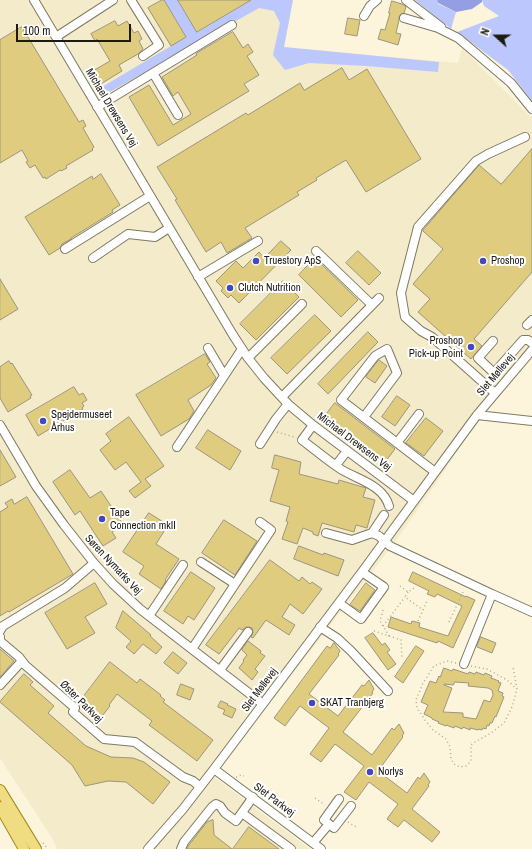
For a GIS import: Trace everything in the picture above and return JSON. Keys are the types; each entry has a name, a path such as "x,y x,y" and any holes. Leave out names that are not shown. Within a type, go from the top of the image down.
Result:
{"main road":[{"path":"0,790 36,849"},
{"path":"0,807 24,849"}],"street":[{"name":"Michael Drewsens Vej","path":"34,0 198,277 248,358 264,378 285,400 313,425 414,501"},
{"path":"56,36 113,0"},
{"path":"130,0 159,45 143,56"},
{"path":"364,16 370,6 377,0"},
{"path":"406,0 446,31 458,38 500,73 511,83 532,109"},
{"path":"404,18 446,31"},
{"path":"97,107 232,25"},
{"path":"153,73 178,114"},
{"path":"495,393 432,337 421,331 405,317 401,293 418,228 476,161 525,137"},
{"path":"64,249 150,196"},
{"path":"93,258 128,234 155,237 169,228"},
{"path":"198,277 258,241"},
{"path":"316,251 372,305"},
{"path":"260,444 276,419 285,400 379,298"},
{"path":"248,358 302,304"},
{"path":"493,341 478,358 494,373 523,340 528,340 532,344"},
{"path":"208,348 224,375"},
{"path":"177,447 242,349"},
{"path":"364,417 397,373 387,349 375,356 341,400 435,472"},
{"name":"Slet Møllevej","path":"148,849 164,832 214,769 339,603 477,415 532,350"},
{"path":"397,443 419,414"},
{"path":"477,415 532,421"},
{"name":"Søren Nymarks Vej","path":"0,425 36,486 64,525 113,584 140,610 263,704"},
{"path":"313,425 302,440 340,469 369,484 380,492 387,499 388,506"},
{"path":"336,465 347,451"},
{"path":"326,534 352,540 372,533 384,515"},
{"path":"192,649 272,530 260,522"},
{"path":"372,533 379,536 390,546 532,612"},
{"path":"201,562 235,584"},
{"path":"0,631 3,626 65,588 94,563"},
{"path":"149,616 183,565"},
{"path":"339,603 361,619 384,587 362,572"},
{"path":"464,664 492,594"},
{"path":"320,627 337,638 351,651 388,691"},
{"path":"220,670 248,632"},
{"name":"Øster Parkvej","path":"0,638 0,642 19,657 25,665 74,708 73,712 104,739 135,742 183,778 193,781 200,787"},
{"path":"0,686 22,661"},
{"name":"Slet Parkvej","path":"214,769 321,849"},
{"path":"181,849 184,842 216,804 236,821 252,798"},
{"path":"339,799 324,820 334,828 350,806"},
{"path":"242,813 291,849"},
{"path":"314,843 329,824"}],"path":[{"path":"270,429 302,440"},
{"path":"449,622 468,582"},
{"path":"400,586 408,592"},
{"path":"383,626 408,592 414,588"},
{"path":"405,597 423,610"},
{"path":"418,621 428,599"},
{"path":"383,610 380,621 389,636"},
{"path":"374,631 401,640 402,658"},
{"path":"513,667 517,689 512,707 504,723 471,745 471,761 466,766 460,767 454,764 451,759 450,747 446,739 433,730 417,708 416,700 423,683 434,666 447,661 487,669 507,680 517,689"},
{"path":"315,798 332,809"},
{"path":"342,818 358,828"}],"shaded area":[{"path":"0,0 293,0 284,47 458,63 462,48 532,118 532,356 476,422 439,479 395,542 213,776 310,849 57,849 52,838 0,758"},
{"path":"164,0 178,0 198,32 251,0 293,0 284,47 439,62 438,72 309,63 285,70 273,55 280,23 274,11 259,8 101,97 97,90 186,37"},
{"path":"415,0 437,0 438,4 456,12 451,29"},
{"path":"437,0 482,0 482,2 472,9 456,12 438,3"},
{"path":"482,0 532,0 532,101 508,70 457,32 499,16 484,6"}],"building":[{"path":"164,0 186,37 171,46 148,8"},
{"path":"178,0 251,0 197,32"},
{"path":"392,1 406,7 404,13 399,17 396,33 401,34 398,45 378,39 381,29 385,30"},
{"path":"348,18 360,20 357,36 345,34"},
{"path":"115,21 118,26 127,21 134,33 138,31 142,39 139,41 143,49 138,54 119,65 122,71 99,85 91,72 110,61 97,39 95,41 91,34"},
{"path":"22,27 79,122 83,120 86,126 83,128 94,147 92,149 93,150 66,166 67,168 61,171 60,170 46,179 45,177 43,178 35,165 30,168 26,162 28,161 22,150 0,163 0,40"},
{"path":"233,32 243,48 248,44 253,52 247,56 259,75 244,84 249,91 158,146 129,97 149,85 173,125 191,114 178,92 173,96 162,77 197,55 196,54"},
{"path":"342,68 349,80 367,69 421,159 366,192 346,160 316,178 317,180 297,192 299,195 245,228 252,238 227,253 221,242 206,252 175,200 177,199 157,167 246,113 248,115 300,83 304,90"},
{"name":"Proshop","path":"532,149 532,272 474,339 482,346 471,359 418,312 430,299 413,284 443,249 423,230 479,165 501,184"},
{"path":"101,174 120,205 112,210 113,212 62,244 60,248 49,255 25,217 92,176 93,179"},
{"path":"281,241 291,250 239,303 231,295 228,298 221,291 223,288 216,281 236,261 243,268 259,252 264,258"},
{"path":"358,251 381,273 369,285 346,263"},
{"path":"315,258 358,300 341,317 299,275"},
{"path":"0,279 18,309 0,320"},
{"path":"283,281 299,297 256,340 240,324"},
{"path":"315,315 331,331 287,374 271,358"},
{"path":"368,332 378,342 328,394 318,384"},
{"path":"205,354 210,362 207,364 216,378 211,385 188,400 194,411 189,419 161,436 136,395"},
{"path":"379,360 387,366 375,383 366,377"},
{"path":"9,361 11,364 12,363 32,395 30,396 31,398 8,412 0,398 0,367"},
{"path":"74,387 79,395 83,393 87,400 82,403 84,406 82,408 83,409 38,436 26,415"},
{"path":"397,396 410,405 395,426 382,417"},
{"path":"335,403 395,449 385,462 325,416"},
{"path":"129,417 164,466 145,479 151,486 135,498 129,491 141,482 126,462 115,470 100,450 111,441 106,434"},
{"path":"426,418 443,431 424,456 406,443"},
{"path":"208,430 241,451 230,470 196,448"},
{"path":"0,450 16,477 0,486"},
{"path":"275,455 301,462 299,474 338,484 339,480 366,488 363,497 375,500 367,528 356,525 354,532 322,523 318,536 303,528 297,544 282,539 288,522 286,521 290,507 270,501 279,470 272,468"},
{"path":"70,470 90,498 101,491 123,524 112,532 116,538 103,546 80,511 75,515 53,482"},
{"path":"27,497 73,574 0,616 0,512 8,507 5,503 12,499 14,504"},
{"path":"149,513 168,525 156,544 179,559 165,580 166,581 161,589 139,574 144,566 123,552"},
{"path":"224,520 257,541 235,575 202,553"},
{"path":"299,546 323,555 324,553 344,560 338,576 294,559"},
{"path":"270,560 299,581 302,577 310,584 312,582 322,589 303,614 290,604 282,617 295,625 289,635 266,620 253,638 251,637 253,632 252,628 246,627 242,630 239,628 219,654 206,645"},
{"path":"191,572 215,588 194,620 188,616 183,624 164,611"},
{"path":"413,572 475,600 453,648 438,641 437,643 388,627 391,617 411,624 412,621 420,623 419,627 448,636 462,606 437,594 435,597 427,594 429,591 409,581"},
{"path":"95,583 107,604 85,617 95,633 67,649 45,613"},
{"path":"366,583 375,590 360,611 350,605"},
{"path":"123,611 151,635 150,636 162,647 156,654 143,644 134,654 126,647 131,641 116,628"},
{"path":"373,633 382,645 385,643 390,650 387,652 396,664 388,670 365,638"},
{"path":"481,637 496,643 492,653 477,647"},
{"path":"248,641 265,656 255,669 258,672 252,680 239,668 247,655 242,650"},
{"path":"334,643 340,651 338,654 339,655 309,694 338,716 362,685 364,686 369,680 374,689 372,692 373,693 343,732 372,755 392,728 394,730 399,724 404,733 402,736 403,737 378,771 407,793 418,777 420,779 424,773 430,782 428,785 429,786 412,809 440,832 432,842 404,820 398,827 387,819 398,804 369,782 356,800 344,792 364,766 335,744 321,762 310,754 329,728 300,706 285,726 274,718 327,646 330,648"},
{"path":"416,646 424,651 403,683 395,677"},
{"path":"0,649 14,661 0,677"},
{"path":"173,652 187,663 178,674 164,663"},
{"path":"110,662 137,683 140,679 161,695 160,696 165,700 163,702 213,740 197,761 149,725 152,721 117,694 99,720 78,704"},
{"path":"444,668 452,671 453,669 468,674 469,672 475,674 476,672 484,675 485,673 501,683 498,691 503,693 502,696 504,697 496,717 495,716 489,726 487,725 486,729 483,728 482,730 478,730 470,728 470,730 455,726 454,728 438,723 439,722 424,714 428,705 421,702 430,681 436,683 439,676 440,677","holes":["455,682 469,683 468,686 488,688 492,690 493,695 490,702 484,700 476,719 463,717 463,713 443,712 452,688 444,684 453,685"]},
{"path":"24,674 33,682 30,685 54,706 48,713 86,746 111,757 133,758 144,762 170,782 153,804 126,782 108,781 85,786 72,765 0,702"},
{"path":"181,684 194,689 190,700 177,695"},
{"path":"221,701 236,709 232,718 223,714 225,710 218,707"},
{"path":"213,820 214,835 232,849 187,849 207,822"},
{"path":"249,827 279,849 233,849"}],"place":[{"name":"Truestory ApS","path":"256,261"},
{"name":"Proshop","path":"483,261"},
{"name":"Clutch Nutrition","path":"230,288"},
{"name":"Proshop Pick-up Point","path":"471,347"},
{"name":"Spejdermuseet Århus","path":"43,421"},
{"name":"Tape Connection mkII","path":"102,519"},
{"name":"SKAT Tranbjerg","path":"312,703"},
{"name":"Norlys","path":"370,772"}]}
